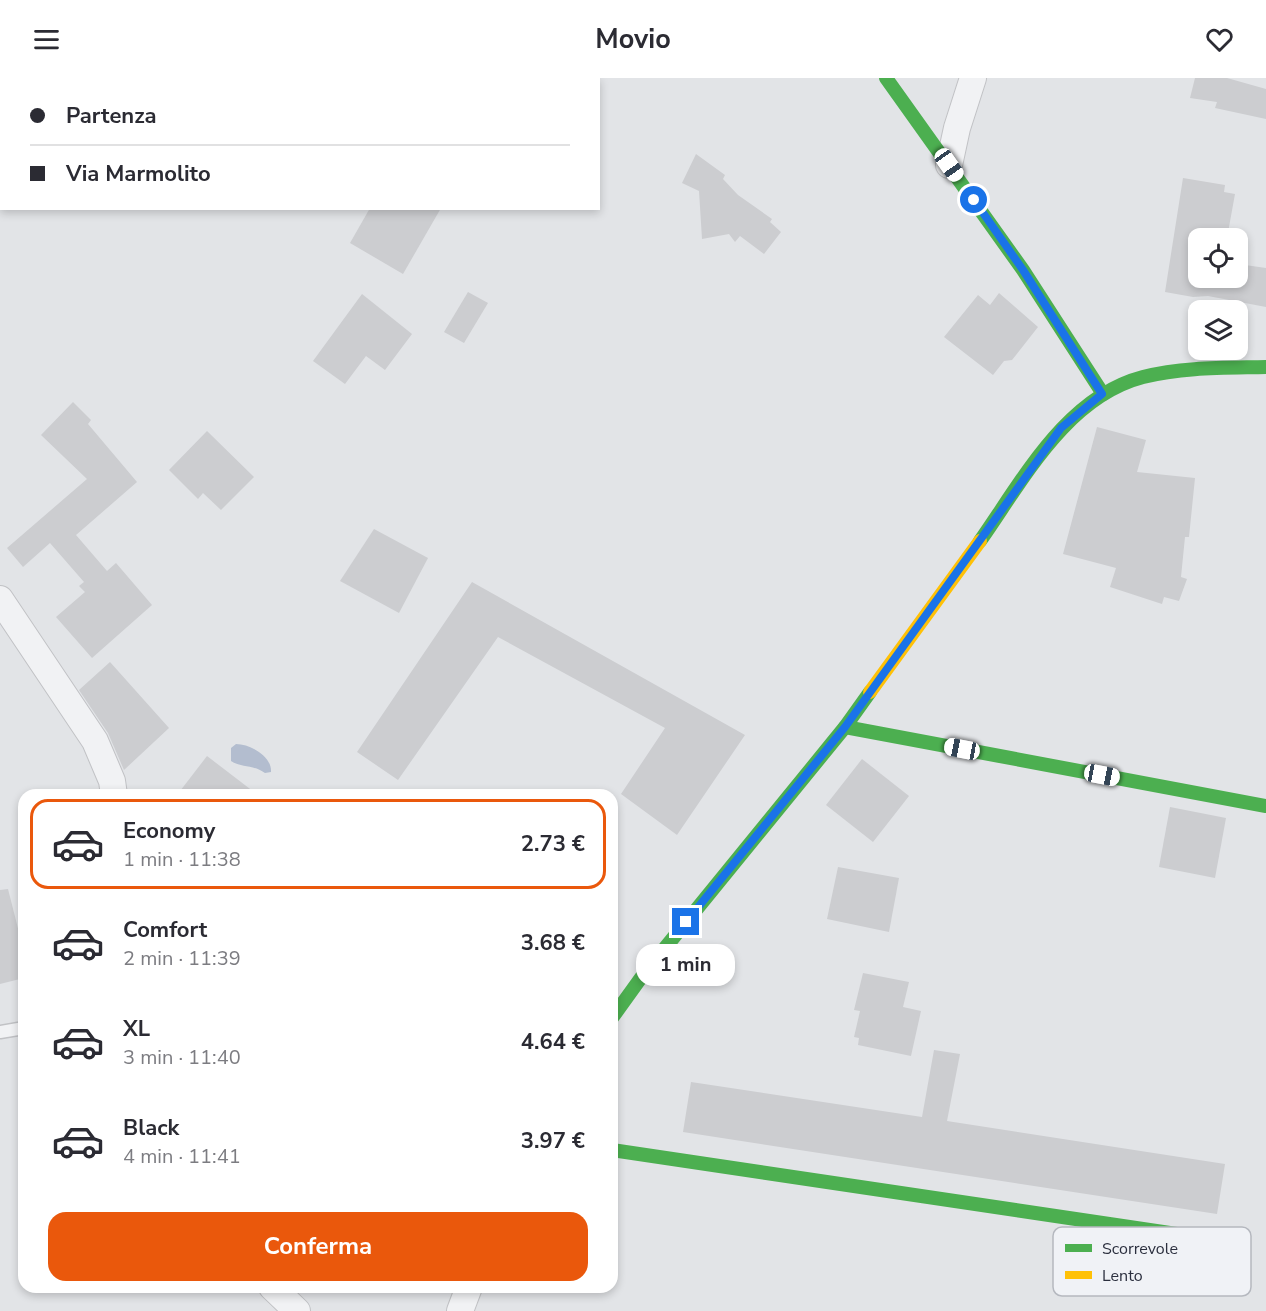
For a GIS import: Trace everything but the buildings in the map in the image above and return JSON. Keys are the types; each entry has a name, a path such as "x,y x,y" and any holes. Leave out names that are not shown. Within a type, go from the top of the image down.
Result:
{"street":[{"path":"886,78 1023,270 1102,394"},
{"path":"949,165 957,128 973,78"},
{"path":"618,1010 643,975 845,727 1061,428 1102,394 1128,382 1177,370 1266,367"},
{"path":"0,599 94,741 112,781 113,789"},
{"path":"845,727 1266,806"},
{"path":"618,1151 1130,1227"},
{"path":"278,1293 297,1311"},
{"path":"460,1311 467,1293"}],"lane":[{"path":"0,1032 18,1029"}],"water":[{"path":"236,744 248,746 264,756 271,772 265,773 231,761 231,748"}],"traffic: fast":[{"path":"886,78 1023,270 1103,394"},
{"path":"980,541 1049,444 1091,402 1116,387 1143,377 1173,371 1266,367"},
{"path":"618,1010 643,975 845,727 870,692"},
{"path":"845,727 1266,806"},
{"path":"618,1151 1130,1227"}],"traffic: slow":[{"path":"870,692 980,541"}],"route":[{"path":"686,922 845,727 1061,428 1102,394 1023,270 974,200"}]}
